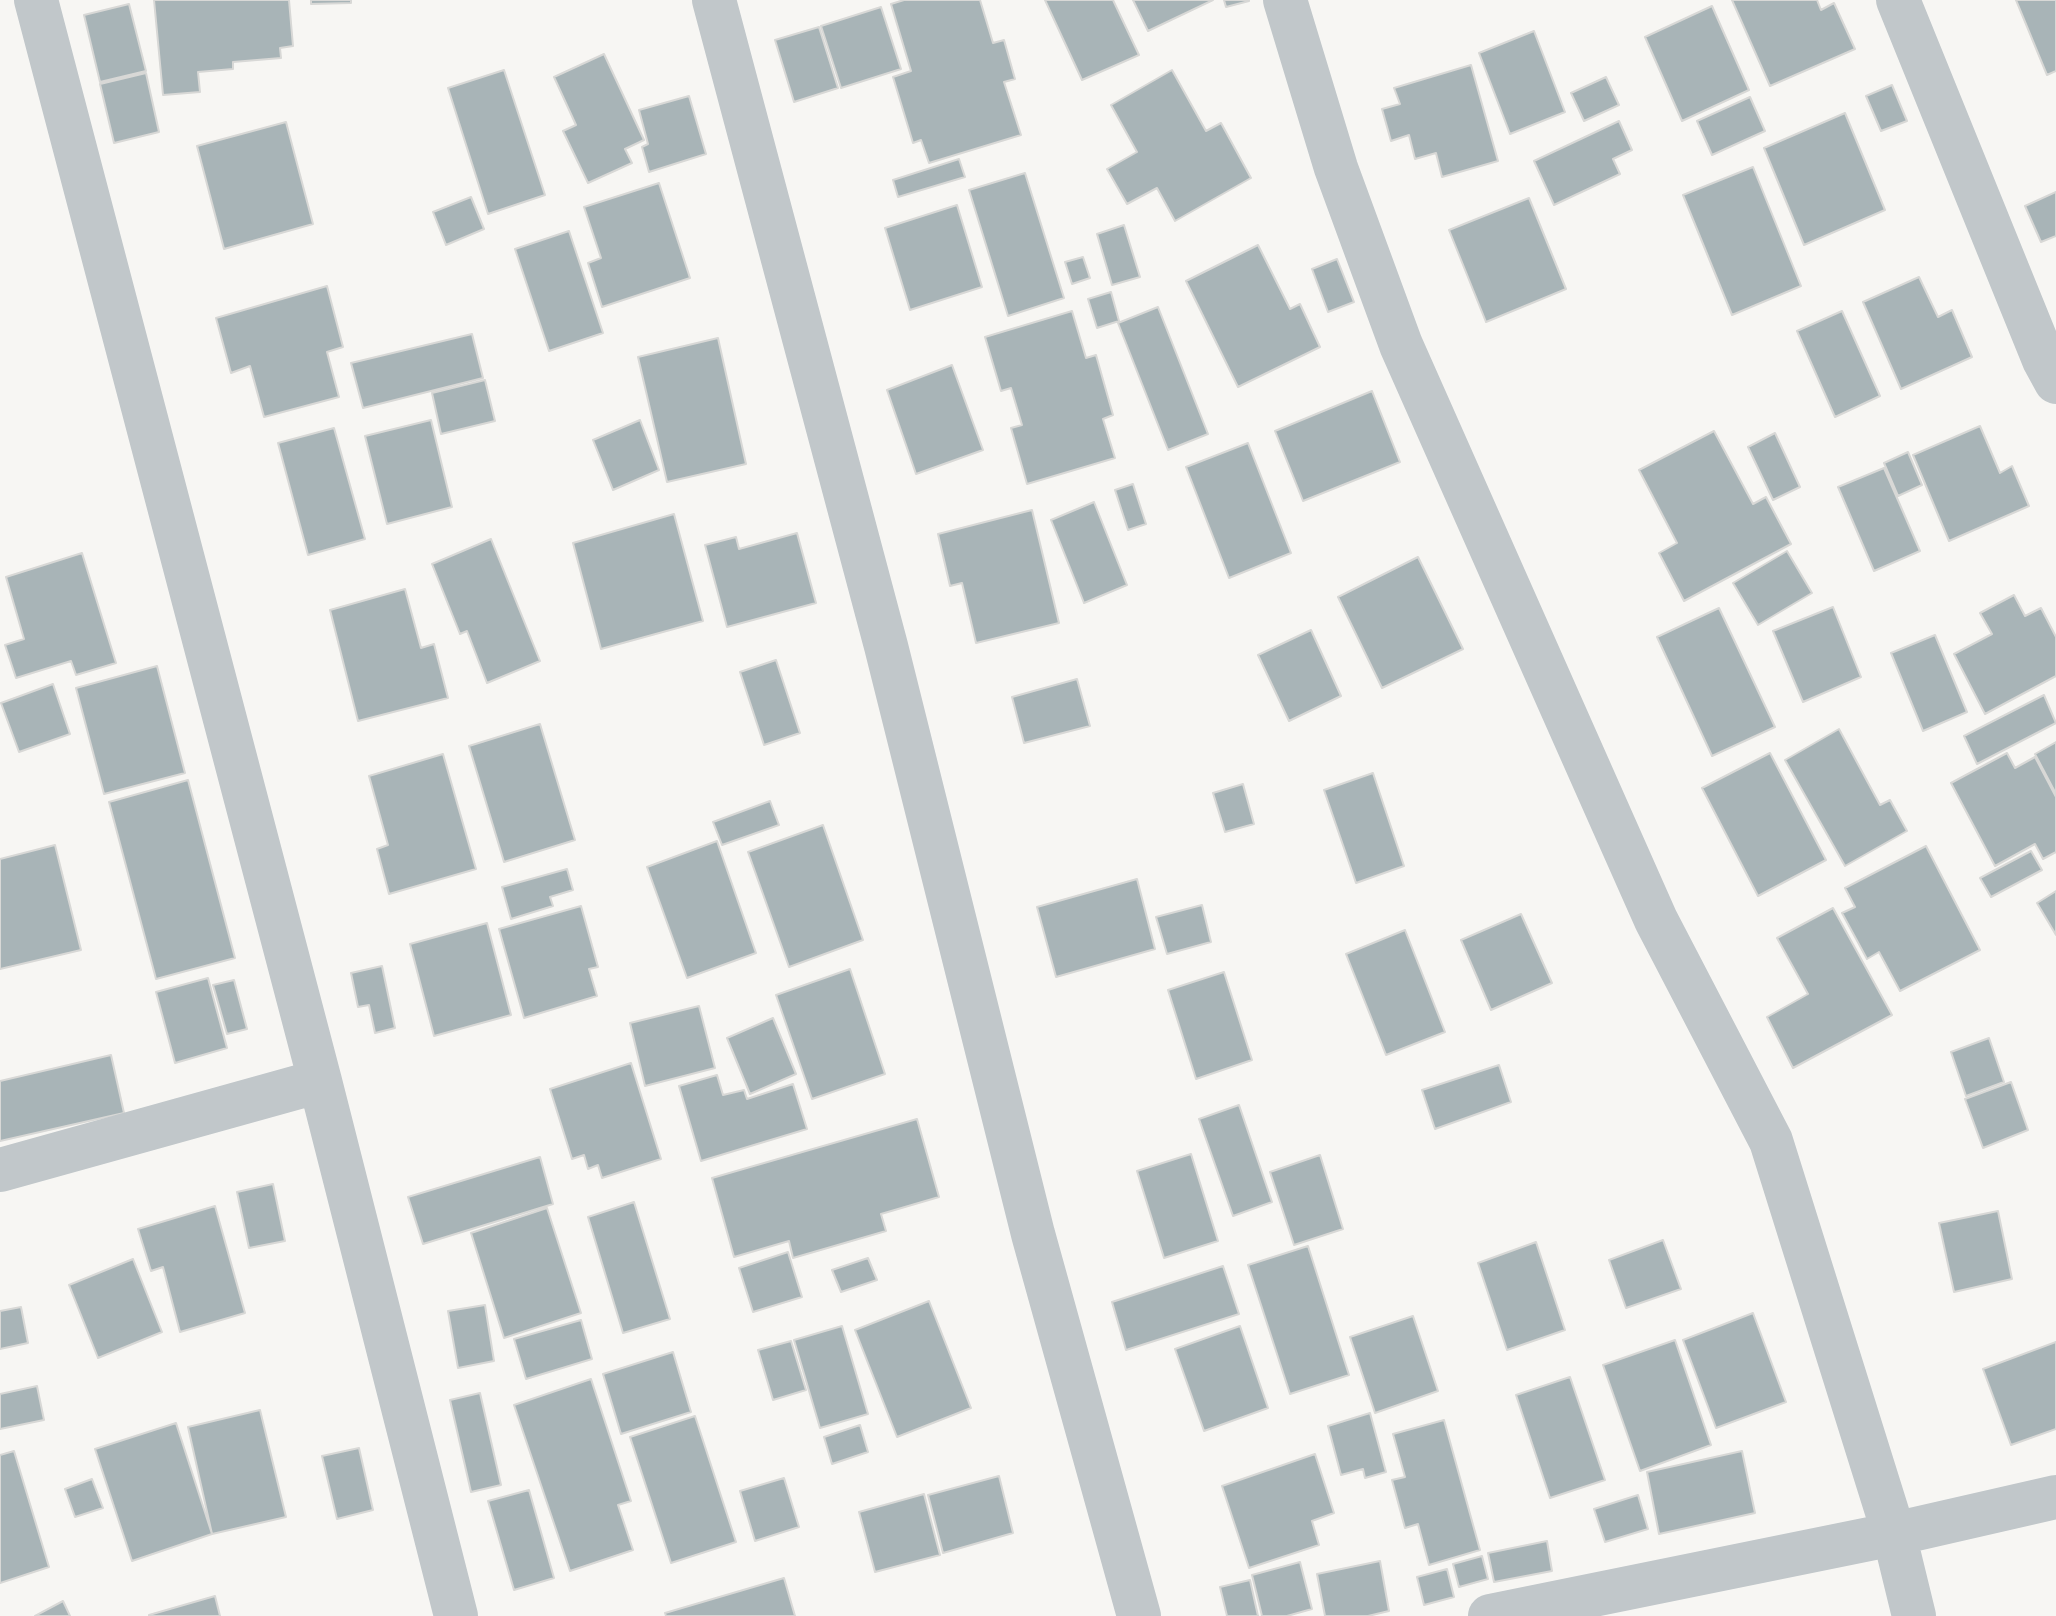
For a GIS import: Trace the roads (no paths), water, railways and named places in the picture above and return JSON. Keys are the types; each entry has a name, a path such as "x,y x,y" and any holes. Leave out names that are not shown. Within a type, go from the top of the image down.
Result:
{"street":[{"path":"36,0 320,1081 456,1616"},
{"path":"714,0 890,662 1033,1234 1139,1616"},
{"path":"1285,0 1336,168 1401,345 1656,920 1771,1141 1894,1534 1914,1616"},
{"path":"1898,0 2038,345 2056,382"},
{"path":"0,1170 320,1081"},
{"path":"1490,1616 1894,1534 2056,1497"}]}
